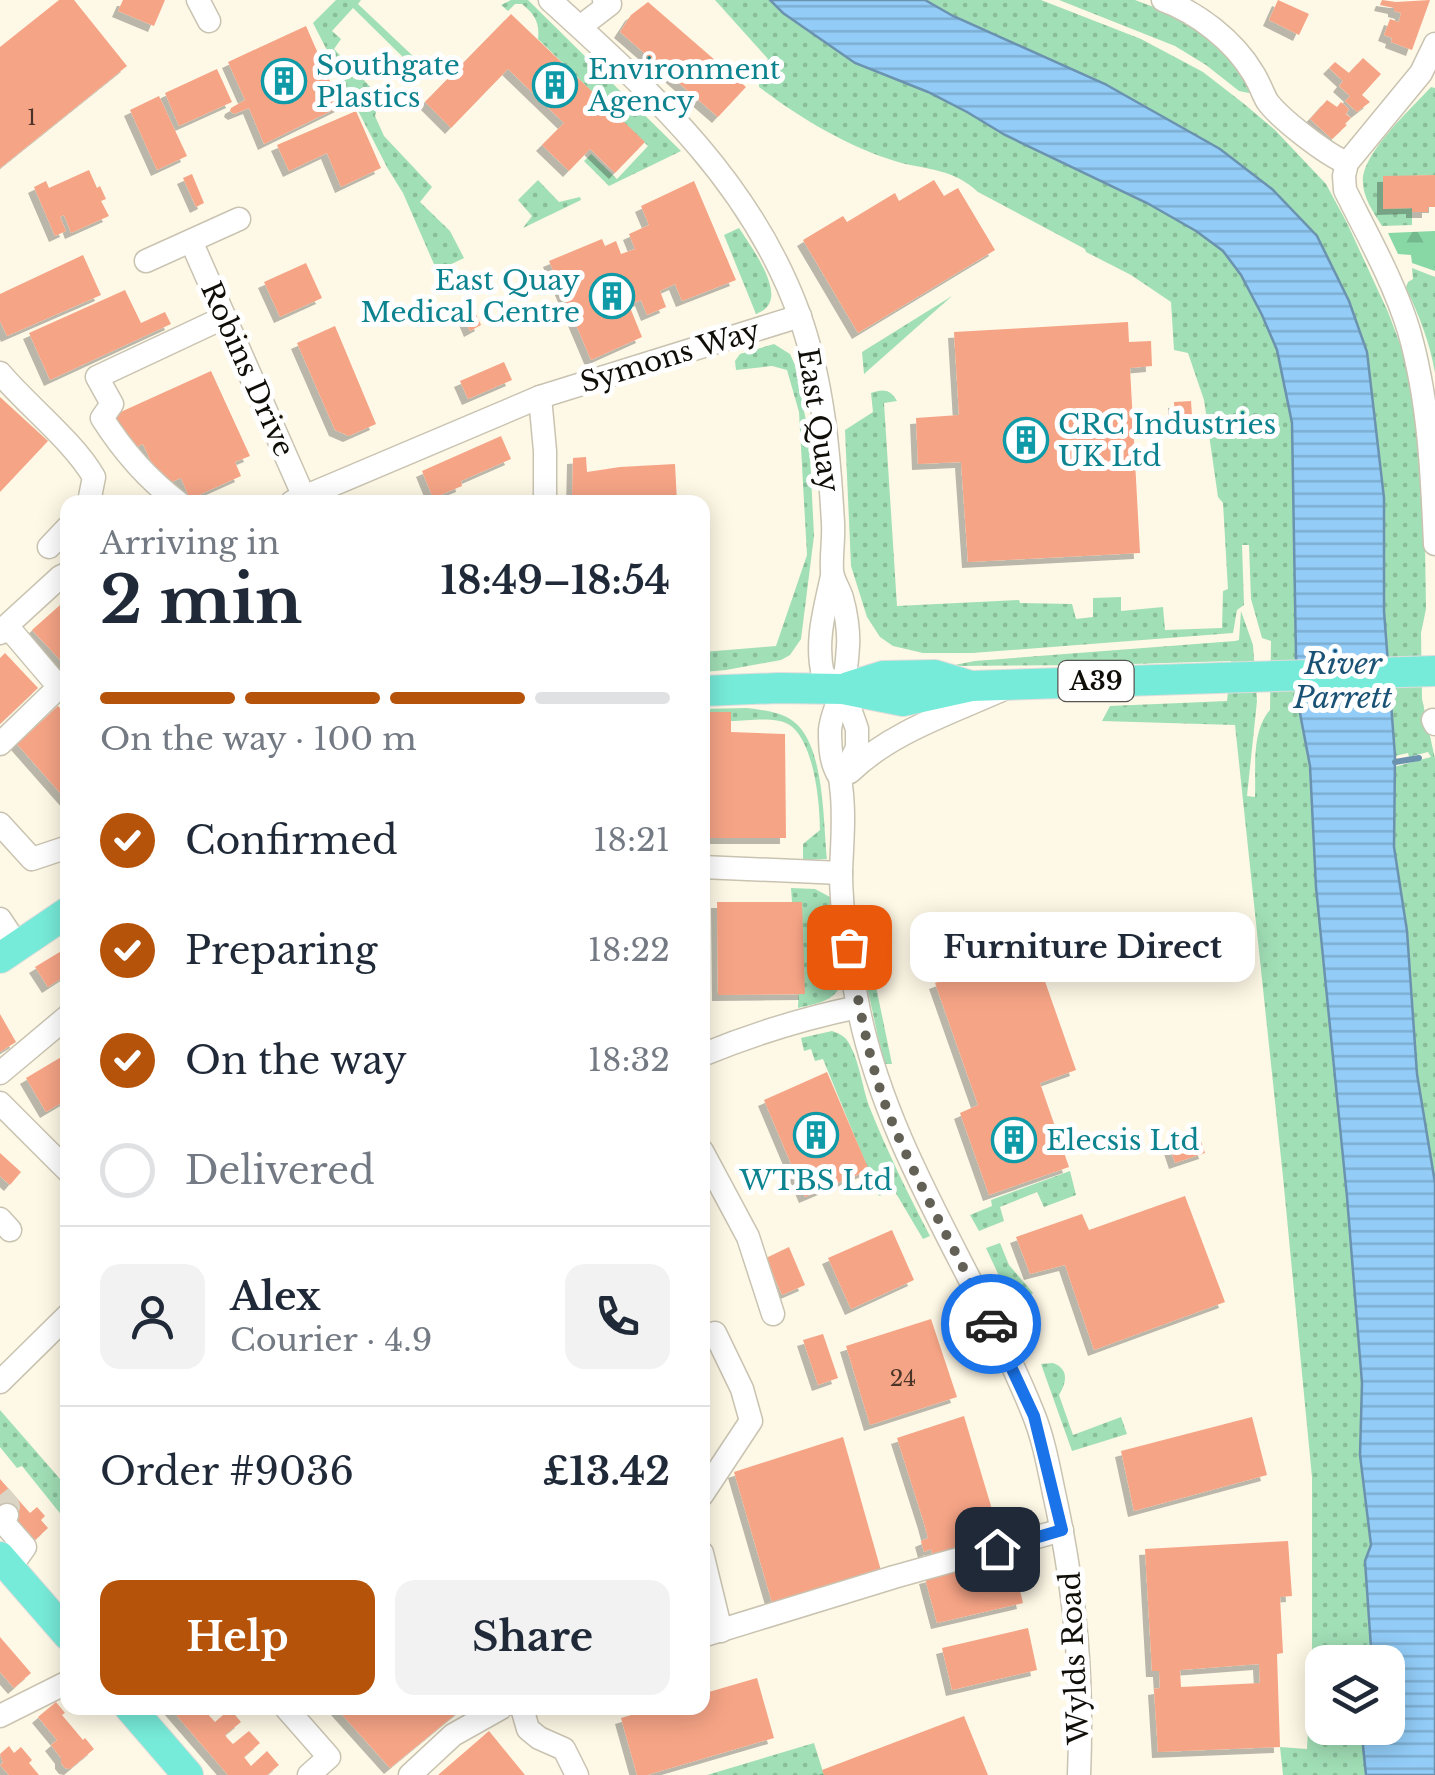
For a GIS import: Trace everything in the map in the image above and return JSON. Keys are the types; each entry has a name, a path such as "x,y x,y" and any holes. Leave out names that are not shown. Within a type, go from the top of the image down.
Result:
{"main road":[{"name":"A39","path":"710,691 843,689 903,701 971,686 1435,671"},
{"path":"9,952 60,917"},
{"path":"5,1563 60,1626"},
{"path":"136,1715 188,1775"}],"street":[{"path":"198,0 209,22"},
{"name":"East Quay","path":"550,0 683,128 728,180 780,268 800,316 821,394 834,530 832,576 842,598 849,638 843,689"},
{"path":"580,27 610,4 604,0"},
{"path":"1163,0 1198,17 1221,36 1253,72 1268,103 1330,156 1348,163"},
{"path":"1435,44 1422,73 1348,163 1344,176 1346,190 1408,327 1429,426 1435,544"},
{"path":"146,261 238,219"},
{"name":"Robins Drive","path":"191,241 296,495"},
{"path":"169,495 118,444 102,418 112,404 97,377 225,316"},
{"name":"Symons Way","path":"310,495 540,398 800,316"},
{"path":"0,373 84,460 94,478 90,495"},
{"path":"540,398 544,495"},
{"path":"49,547 60,536"},
{"path":"1,632 60,577"},
{"path":"1,632 12,633 60,687"},
{"path":"841,780 868,754 1014,685"},
{"name":"Wylds Road","path":"843,689 830,724 832,764 841,780 844,918 858,1006 870,1058 900,1142 1034,1416 1072,1587 1081,1716 1079,1775"},
{"path":"0,744 60,694"},
{"path":"0,824 32,859 60,850"},
{"path":"710,868 842,874"},
{"path":"0,919 9,952"},
{"path":"710,1052 858,1006"},
{"path":"0,1073 60,1015"},
{"path":"0,1104 60,1163"},
{"path":"710,1164 748,1237 773,1314"},
{"path":"0,1382 60,1323"},
{"path":"710,1482 751,1421 742,1389 715,1334"},
{"path":"5,1563 25,1547 4,1523 7,1514"},
{"path":"712,1634 1062,1530"},
{"path":"0,1716 60,1686"},
{"path":"292,1715 329,1757 309,1775"},
{"path":"410,1775 453,1735 489,1715"},
{"path":"524,1715 528,1729 564,1749 578,1775"}],"green space":[{"path":"336,0 361,0 358,4 415,58 410,64 353,8 332,31 341,39 334,49 380,97 375,116 384,136 432,187 420,202 450,231 464,258 437,271 403,193 313,23"},
{"path":"511,0 528,0 681,151 609,186 584,161 591,154 617,179 648,146 538,39 537,23 522,4 515,4 508,11 501,5"},
{"path":"715,0 770,0 855,63 928,92 1196,231 1223,251 1241,275 1277,350 1292,423 1299,708 1310,766 1316,887 1362,1383 1360,1455 1371,1545 1365,1561 1371,1645 1312,1645 1312,1477 1235,725 1102,721 1110,706 1227,701 1231,661 949,666 1235,641 1239,640 1241,611 1253,645 1257,701 1247,796 1255,797 1257,740 1270,710 1271,641 1262,638 1251,599 1249,545 1242,545 1244,605 1237,610 1233,633 972,653 923,653 893,646 880,637 867,617 851,566 845,430 873,412 871,393 886,391 897,401 884,403 897,606 1019,600 1072,604 1076,619 1093,617 1093,598 1121,597 1121,611 1163,607 1165,630 1222,628 1223,591 1228,589 1223,503 1218,497 1204,400 1188,353 1174,350 1171,302 1131,275 960,179 861,148 791,110 759,87 754,76 768,59"},
{"path":"925,0 1041,0 1141,39 1203,72 1275,130 1326,184 1388,312 1409,368 1425,544 1422,699 1435,759 1435,1183 1417,1074 1407,931 1394,847 1394,767 1431,757 1428,752 1395,756 1384,611 1384,498 1272,189 1220,149 1105,84"},
{"path":"1059,0 1135,0 1175,15 1225,51 1251,90 1239,91 1175,46"},
{"path":"1431,87 1435,88 1435,175 1383,177 1383,208 1412,208 1412,225 1382,226 1365,194 1365,171 1389,132"},
{"path":"538,180 559,202 580,197 581,200 523,228 532,216 518,200"},
{"path":"739,228 762,265 770,287 769,304 756,314 724,235"},
{"path":"1435,231 1435,271 1412,263 1411,255 1398,254 1388,233"},
{"path":"1412,268 1435,277 1435,373 1424,329 1406,288 1413,279"},
{"path":"952,296 864,374 862,352"},
{"path":"774,344 790,354 795,365 810,455 814,536 801,639 790,655 781,660 710,671 710,651 776,646 807,555 799,412 787,370 772,366 736,370 735,361 740,354"},
{"path":"710,709 771,712 793,721 803,732 821,785 827,859 803,860 803,844 820,830 820,818 810,757 797,732 782,722 731,721 730,712 710,712"},
{"path":"791,888 815,889 832,898 842,978 832,996 798,1008 802,903 792,902"},
{"path":"867,943 892,1064 884,1064 861,959"},
{"path":"832,1031 850,1045 876,1123 930,1236 923,1239 894,1190 879,1196 823,1059 815,1061 811,1049 804,1051 801,1038"},
{"path":"1070,1171 1076,1195 1044,1207 1037,1192 1000,1207 1004,1221 979,1231 970,1215 992,1206 991,1200"},
{"path":"1000,1243 1009,1265 1033,1293 1015,1310 986,1248"},
{"path":"1053,1363 1064,1372 1059,1395 1073,1435 1121,1417 1127,1434 1072,1451 1041,1364"},
{"path":"0,1410 60,1479 60,1513 22,1466 17,1468 0,1447"},
{"path":"814,1743 824,1775 707,1775"},
{"path":"1307,1745 1363,1745 1366,1775 1283,1775 1280,1747 1307,1749"}],"water":[{"name":"River Parrett","path":"770,0 925,0 1105,84 1220,149 1272,189 1317,236 1349,301 1367,352 1384,498 1384,611 1395,756 1394,847 1407,931 1417,1074 1435,1183 1435,1775 1366,1775 1363,1745 1405,1745 1405,1645 1371,1645 1365,1561 1371,1545 1360,1455 1362,1383 1316,887 1310,766 1299,708 1292,423 1277,350 1241,275 1223,251 1196,231 928,92 855,63"}],"building":[{"path":"59,0 74,0 127,66 0,168 0,47"},
{"path":"123,0 165,0 154,26 118,11"},
{"path":"1278,0 1309,14 1299,35 1269,20"},
{"path":"1382,0 1430,0 1412,50 1384,35 1390,19 1399,22 1401,13 1380,5"},
{"path":"648,2 746,87 718,117 620,32 631,15"},
{"name":"Environment Agency","path":"511,14 645,142 615,173 590,149 569,171 542,145 564,123 508,69 451,128 425,102"},
{"name":"Southgate Plastics","path":"306,26 341,106 264,144 249,108 234,114 230,111 245,100 228,62"},
{"path":"1363,58 1381,74 1362,95 1370,102 1357,112 1345,101 1350,96 1339,86 1343,81 1329,68 1335,62 1349,73"},
{"path":"217,69 232,102 179,126 165,93"},
{"path":"159,96 187,156 157,170 130,110"},
{"path":"1327,100 1337,107 1341,102 1349,109 1346,114 1351,118 1332,139 1310,119"},
{"path":"356,111 381,168 341,187 327,153 289,171 277,145"},
{"path":"89,170 106,199 101,201 109,216 71,233 64,215 60,217 66,231 55,236 34,187 46,181 49,188"},
{"path":"192,174 204,203 196,207 183,178"},
{"path":"1435,175 1435,207 1428,207 1428,212 1383,209 1383,176"},
{"path":"934,180 944,196 958,188 995,250 858,333 803,240 843,216 847,222 895,193 899,201"},
{"name":"East Quay Medical Centre","path":"694,181 736,280 682,301 675,284 660,291 666,307 647,315 641,300 629,305 642,337 591,360 549,261 602,239 605,246 616,241 621,254 635,249 629,234 649,225 641,206"},
{"path":"83,255 101,295 7,336 0,321 0,294"},
{"path":"306,263 322,298 280,317 264,282"},
{"path":"125,290 141,323 165,312 171,324 50,380 29,333"},
{"path":"472,305 481,325 470,331 461,310"},
{"name":"CRC Industries UK Ltd","path":"1128,322 1129,342 1151,341 1152,366 1130,368 1140,553 968,562 961,462 918,464 916,418 959,415 954,332"},
{"path":"335,326 376,424 349,436 335,430 297,343"},
{"path":"504,362 512,380 468,399 460,381"},
{"path":"211,371 250,456 235,462 241,476 199,495 188,495 181,478 162,486 143,444 130,450 114,415"},
{"path":"0,397 48,441 0,492"},
{"path":"1191,401 1192,416 1175,417 1174,402"},
{"path":"501,436 511,459 461,481 462,486 440,495 432,495 422,471"},
{"path":"586,457 587,472 675,464 677,495 572,495 573,458"},
{"path":"60,605 60,660 32,630"},
{"path":"5,653 38,688 0,724 0,658"},
{"path":"60,708 60,793 17,744"},
{"path":"710,712 731,712 731,732 785,734 786,838 710,838"},
{"path":"717,902 802,902 805,994 718,995"},
{"path":"1033,947 1076,1070 1040,1083 1069,1167 989,1195 960,1113 978,1105 935,983"},
{"path":"60,952 60,979 48,987 35,967"},
{"path":"0,1014 16,1042 0,1052"},
{"path":"60,1058 60,1104 46,1112 26,1078"},
{"name":"WTBS Ltd","path":"827,1072 869,1170 805,1197 764,1100"},
{"path":"1200,1138 1205,1153 1175,1163 1170,1148"},
{"path":"0,1153 21,1172 10,1185 0,1176"},
{"path":"1185,1196 1225,1302 1094,1350 1065,1265 1030,1274 1016,1237 1082,1214 1089,1230"},
{"path":"892,1230 914,1280 851,1309 828,1258"},
{"path":"789,1247 805,1285 782,1295 766,1258"},
{"path":"931,1319 957,1397 870,1425 846,1346"},
{"path":"823,1334 838,1378 818,1385 803,1340"},
{"path":"964,1416 1000,1536 933,1558 931,1549 924,1552 921,1541 928,1538 897,1438"},
{"path":"1252,1417 1267,1475 1134,1511 1121,1451"},
{"path":"843,1437 882,1574 773,1606 734,1472"},
{"path":"0,1479 30,1513 37,1507 45,1516 41,1520 48,1528 34,1541 0,1512"},
{"path":"1288,1541 1292,1596 1280,1597 1283,1653 1277,1654 1280,1747 1158,1752 1154,1689 1160,1688 1159,1671 1152,1671 1145,1549","holes":["1259,1664 1260,1683 1181,1687 1180,1670"]},
{"path":"1012,1557 1023,1603 937,1623 925,1578"},
{"path":"1028,1628 1037,1670 952,1690 942,1648"},
{"path":"0,1637 31,1673 14,1688 0,1672"},
{"path":"757,1678 774,1738 637,1775 621,1718 710,1715 710,1692"},
{"path":"56,1702 60,1715 94,1749 70,1769 65,1768 51,1745 57,1740 38,1717"},
{"path":"176,1715 209,1715 215,1722 223,1715 235,1715 241,1722 225,1735 233,1744 249,1731 260,1743 244,1757 251,1766 267,1751 279,1765 267,1775 228,1775"},
{"path":"342,1715 454,1715 390,1768"},
{"path":"964,1716 988,1775 824,1775 822,1770"},
{"path":"489,1731 525,1775 438,1775"},
{"path":"9,1746 14,1753 21,1747 39,1775 9,1775 0,1765 0,1754"}],"waterway":[{"path":"1395,762 1419,758"}],"tunnel":[{"path":"0,1495 9,1506 7,1515"}],"way so far":[{"path":"849,947 870,1058 900,1142 991,1324"}],"place":[{"name":"Southgate Plastics","path":"284,81"},
{"name":"Environment Agency","path":"555,85"},
{"name":"East Quay Medical Centre","path":"612,296"},
{"name":"CRC Industries UK Ltd","path":"1026,440"},
{"name":"Furniture Direct","path":"849,947"},
{"name":"WTBS Ltd","path":"816,1135"},
{"name":"Elecsis Ltd","path":"1014,1140"}],"route":[{"path":"991,1324 1034,1416 1062,1530 997,1549"}]}
